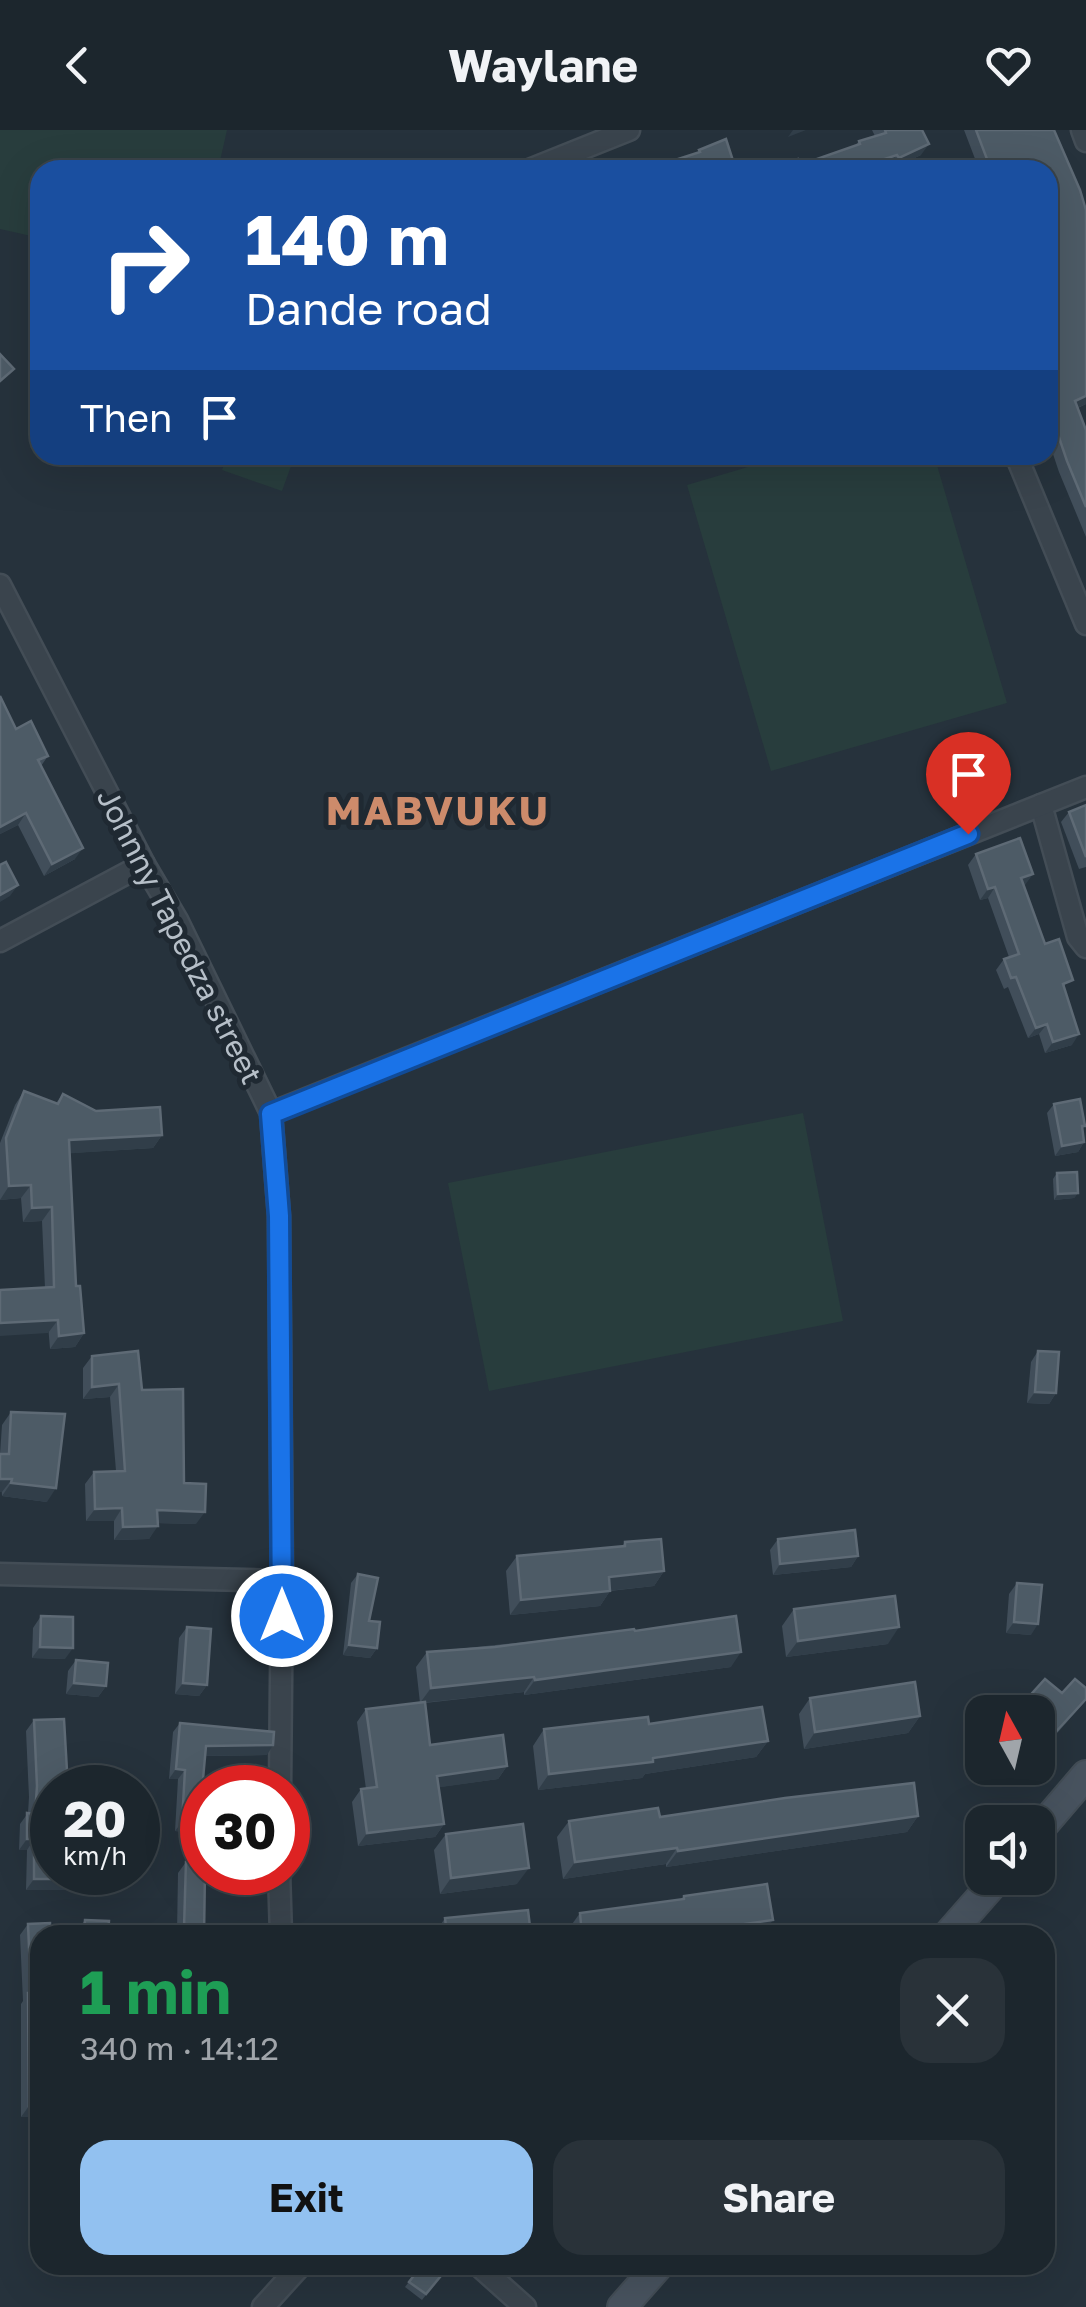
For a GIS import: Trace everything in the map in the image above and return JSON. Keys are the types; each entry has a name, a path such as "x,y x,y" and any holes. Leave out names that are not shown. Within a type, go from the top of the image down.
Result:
{"street":[{"path":"555,160 630,130"},
{"path":"1082,130 1086,141"},
{"path":"1020,465 1086,624"},
{"name":"Johnny Tapedza street","path":"0,585 144,864 177,920 271,1114 279,1216 280,1765"},
{"path":"271,1114 1086,787"},
{"path":"1042,805 1078,937 1086,947"},
{"path":"0,941 144,864"},
{"path":"0,1574 282,1581"},
{"path":"1055,1811 1086,1775"},
{"path":"280,1895 281,1925"},
{"path":"957,1925 983,1895"},
{"path":"263,2307 292,2275"},
{"path":"489,2275 524,2307"},
{"path":"622,2307 650,2275"}],"green space":[{"path":"0,130 227,130 220,160 30,160 30,236 0,229"},
{"path":"224,465 291,465 282,491 222,470"},
{"path":"755,465 937,465 1007,703 771,771 687,485"},
{"path":"803,1113 843,1321 489,1391 448,1183"}],"building":[{"path":"885,130 922,130 929,144 899,158 897,155 882,160 814,160 860,144 859,141 886,133"},
{"path":"976,130 1054,130 1086,210 1086,396 1075,401 1086,430 1086,507 1058,434 1058,160 987,159"},
{"path":"726,139 733,160 675,160"},
{"path":"0,354 14,369 0,381"},
{"path":"0,696 16,729 31,721 48,756 38,760 83,848 52,864 26,813 0,827"},
{"path":"1086,805 1086,857 1069,812"},
{"path":"1020,838 1033,874 1021,878 1045,944 1059,939 1073,980 1063,984 1079,1034 1053,1042 1047,1024 1036,1028 1016,977 1011,978 1004,959 1019,954 995,887 988,889 976,854"},
{"path":"6,862 18,885 0,895 0,865"},
{"path":"24,1091 58,1104 63,1094 96,1111 160,1107 162,1135 69,1140 76,1286 80,1286 84,1333 59,1336 58,1320 0,1323 0,1290 54,1287 52,1207 32,1208 31,1185 9,1186 6,1138"},
{"path":"1080,1099 1084,1142 1062,1146 1054,1104"},
{"path":"1077,1172 1078,1193 1058,1194 1057,1173"},
{"path":"138,1351 142,1390 183,1389 184,1483 206,1484 205,1512 157,1510 158,1526 123,1527 122,1508 95,1509 94,1472 125,1471 119,1384 92,1387 92,1356"},
{"path":"1038,1351 1059,1352 1056,1393 1035,1392"},
{"path":"11,1412 65,1414 56,1488 0,1479 0,1454 9,1454"},
{"path":"855,1530 858,1556 780,1564 778,1539"},
{"path":"661,1539 664,1571 609,1577 610,1591 521,1600 517,1556"},
{"path":"358,1574 378,1578 369,1621 380,1622 377,1648 349,1645"},
{"path":"1017,1583 1042,1585 1038,1624 1014,1622"},
{"path":"895,1596 899,1627 798,1641 794,1609"},
{"path":"41,1616 73,1617 73,1648 40,1647"},
{"path":"736,1616 741,1652 535,1680 534,1677 431,1688 427,1652 635,1631"},
{"path":"187,1627 211,1629 207,1685 183,1683"},
{"path":"76,1660 108,1663 106,1686 74,1683"},
{"path":"1045,1679 1062,1693 1075,1679 1086,1688 1086,1699 1055,1733 1055,1695 1030,1695"},
{"path":"915,1682 920,1716 815,1732 810,1698"},
{"path":"425,1702 430,1745 503,1735 507,1766 437,1776 444,1824 367,1833 361,1789 377,1787 366,1709"},
{"path":"762,1707 768,1741 653,1758 653,1762 549,1774 544,1729 648,1717 649,1724"},
{"path":"64,1719 67,1765 36,1765 34,1720"},
{"path":"180,1723 274,1732 273,1745 206,1746 204,1765 180,1765 180,1769 176,1769"},
{"path":"914,1783 918,1816 575,1862 569,1821 658,1808 660,1817"},
{"path":"27,1813 30,1813 30,1839 27,1839"},
{"path":"523,1824 529,1868 451,1878 446,1834"},
{"path":"767,1884 773,1920 738,1925 581,1925 580,1913"},
{"path":"185,1895 205,1895 204,1925 184,1925"},
{"path":"528,1910 530,1925 446,1925 445,1918"},
{"path":"85,1920 109,1921 109,1925 85,1925"},
{"path":"50,1923 30,1925 30,1970 28,1924"},
{"path":"30,1993 30,2106 29,2106"},
{"path":"414,2275 440,2277 426,2294 409,2282"}],"district":[{"name":"MABVUKU","path":"438,810"}],"route":[{"path":"282,1616 279,1216 271,1114 968,834"}]}
